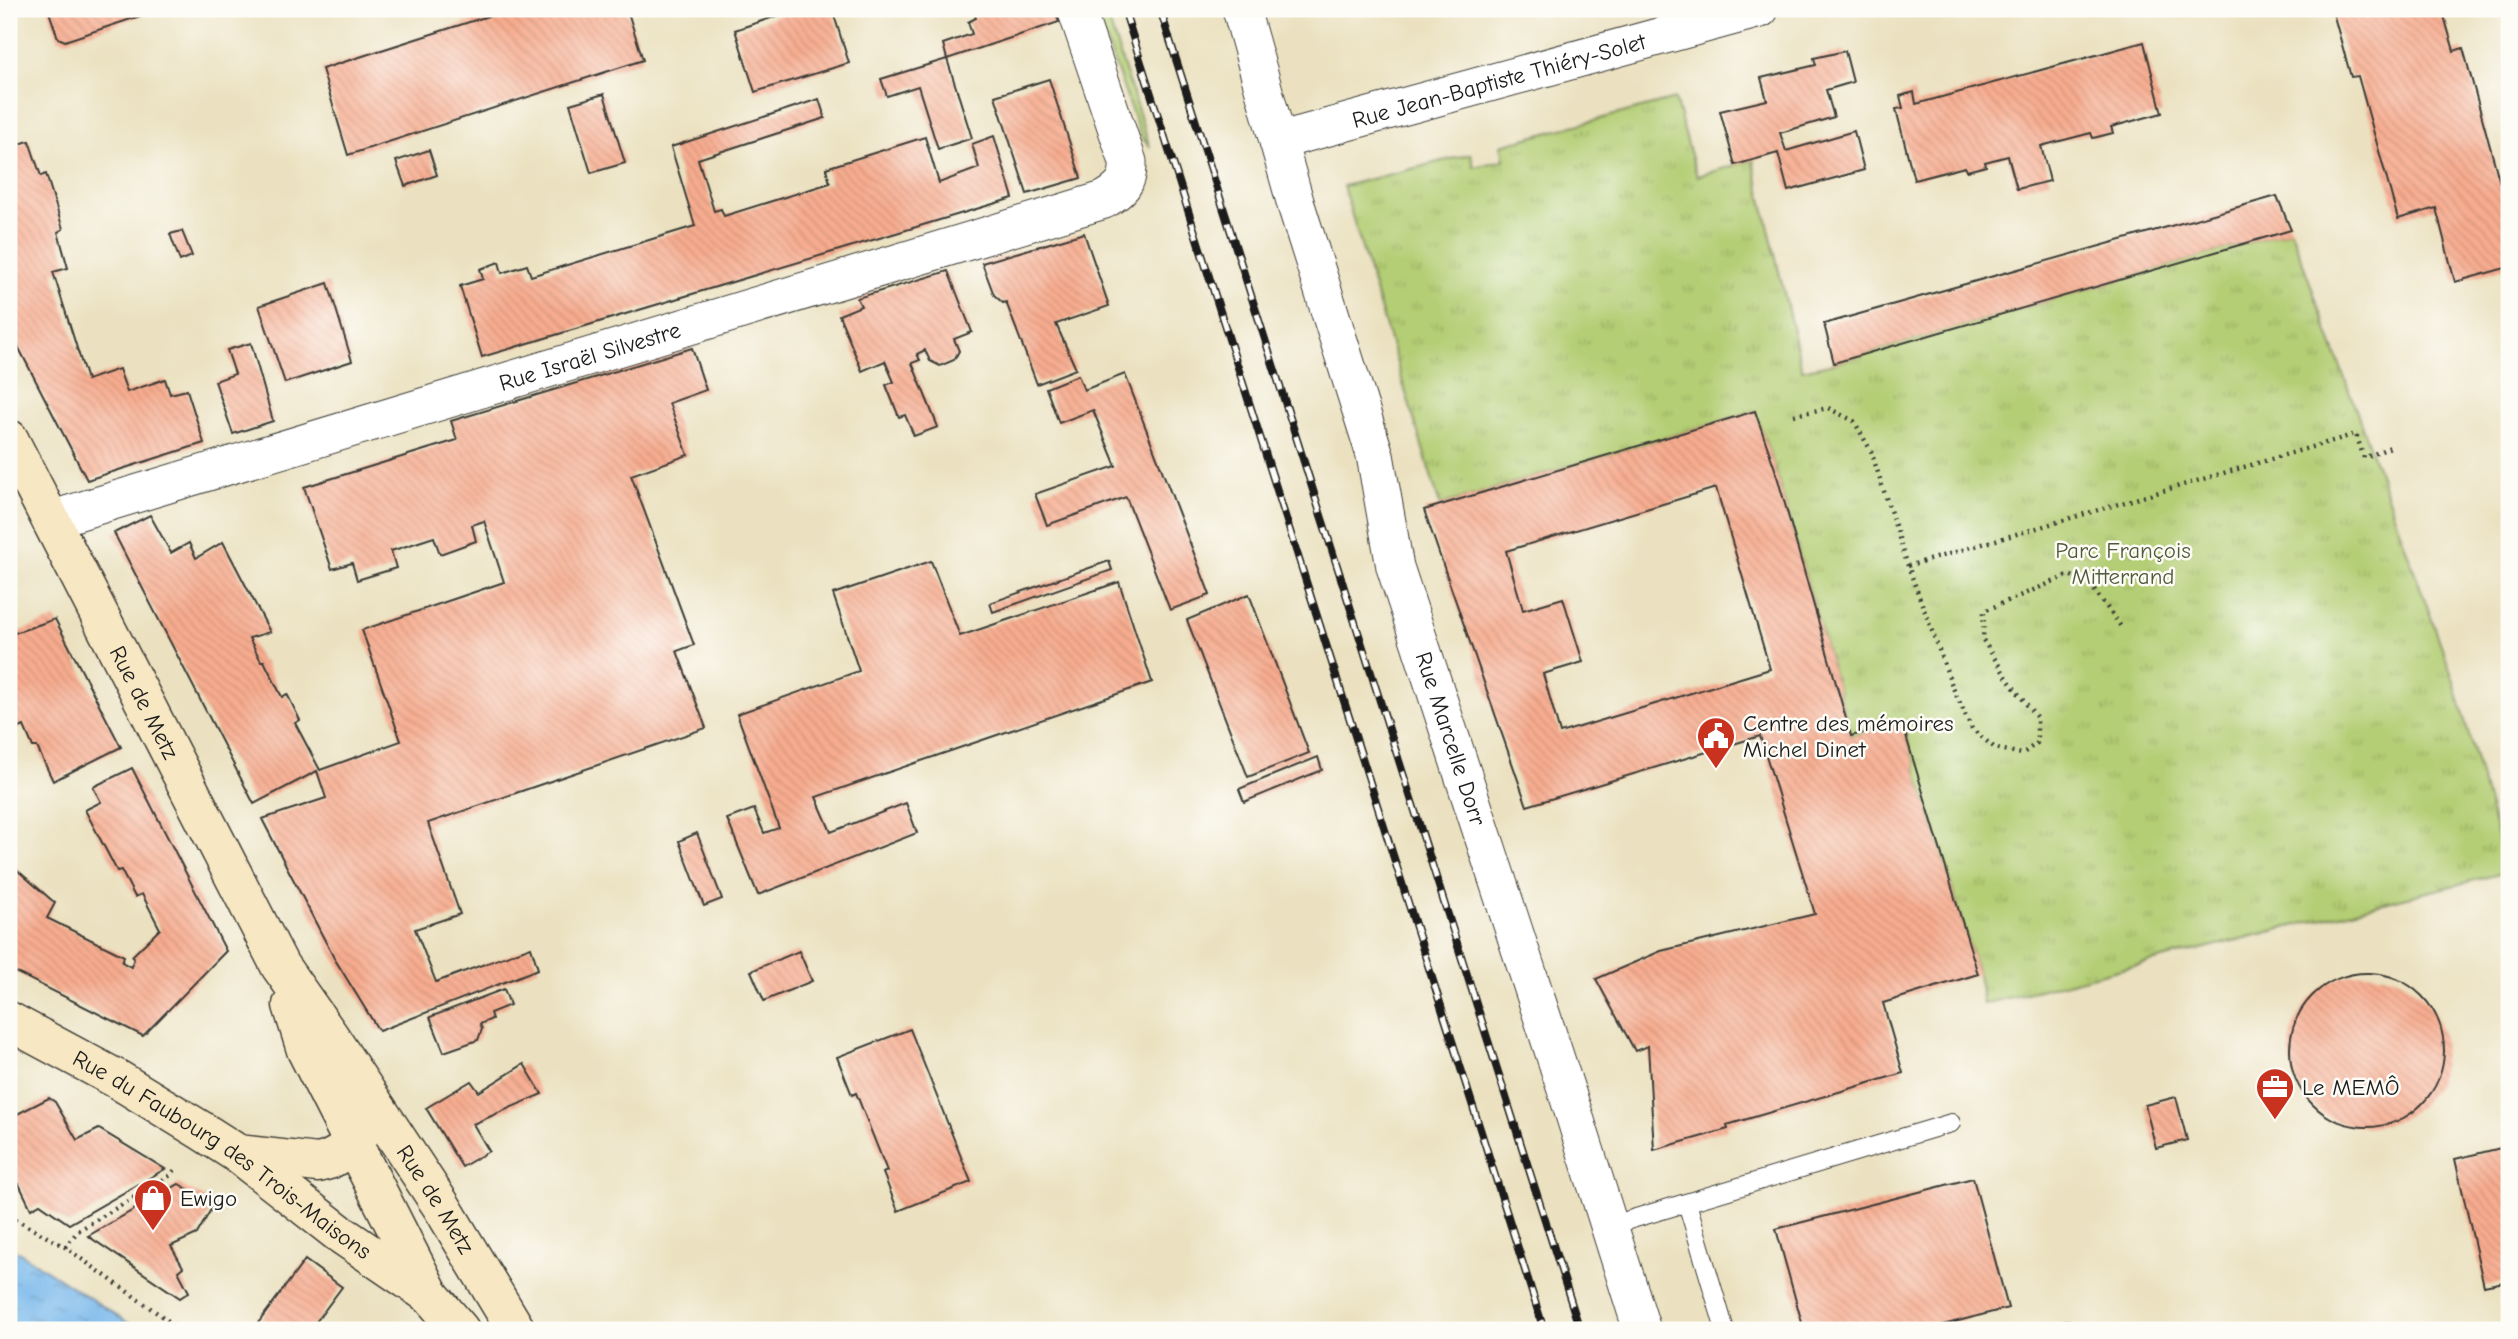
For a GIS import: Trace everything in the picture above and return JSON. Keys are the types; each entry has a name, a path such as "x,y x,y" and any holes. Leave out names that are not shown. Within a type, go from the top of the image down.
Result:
{"main road":[{"name":"Rue de Metz","path":"9,439 280,967 442,1207 516,1330"},
{"name":"Rue de Metz","path":"280,967 306,1049 430,1295 460,1330"},
{"name":"Rue du Faubourg des Trois-Maisons","path":"9,1021 117,1079 238,1154 339,1233 430,1295"},
{"path":"238,1154 318,1163 329,1160 356,1145 372,1100"},
{"path":"430,1295 479,1268"}],"street":[{"name":"Rue Israël Silvestre","path":"50,520 1104,200 1117,192 1129,174 1124,146 1076,9"},
{"name":"Rue Marcelle Dorr","path":"1241,9 1278,141 1376,455 1395,567 1642,1330"},
{"name":"Rue Jean-Baptiste Thiéry-Solet","path":"1278,141 1760,9"}],"lane":[{"path":"1609,1226 1951,1123"},
{"path":"1687,1203 1725,1330"}],"path":[{"path":"1794,415 1828,408 1854,421 1871,451 1908,566 1963,708 1972,729 1994,748 2022,754 2037,743 2037,718 1983,640 1984,611 2069,575 2090,584 2122,628"},
{"path":"1908,566 2356,434 2364,458 2393,446"},
{"path":"65,1247 78,1231 171,1175 177,1167"},
{"path":"9,1216 65,1247 181,1330"}],"green space":[{"path":"1095,9 1105,9 1150,147 1141,137"},
{"name":"Parc François Mitterrand","path":"1675,99 1697,176 1753,160 1802,370 2291,230 2453,678 2507,872 1983,1004 1978,974 1902,723 1851,736 1775,469 1755,411 1440,505 1343,186 1471,154 1474,167 1504,160 1501,145"}],"water":[{"path":"9,1246 139,1330 9,1330"}],"building":[{"path":"48,9 161,9 65,41 58,38"},
{"path":"510,9 627,9 643,60 348,155 322,69"},
{"path":"798,9 832,9 849,63 755,92 735,30"},
{"path":"973,9 1054,9 1059,22 947,59 943,44 972,34 968,22 976,18"},
{"path":"2332,9 2442,9 2454,51 2463,48 2500,183 2509,181 2509,267 2455,282 2436,208 2398,219 2358,76 2351,77"},
{"path":"2144,42 2162,113 2111,127 2113,133 2093,138 2091,133 2041,146 2050,181 2017,189 2008,156 1985,162 1986,166 1967,171 1965,167 1914,180 1896,109 1903,108 1900,96 1914,92 1916,104"},
{"path":"1845,51 1853,82 1826,90 1834,117 1780,133 1786,151 1854,131 1864,170 1788,191 1778,153 1735,165 1720,111 1767,100 1761,78 1816,65 1814,58"},
{"path":"947,59 972,138 938,149 918,86 887,96 881,79"},
{"path":"1049,79 1081,178 1027,194 995,96"},
{"path":"604,94 625,163 591,173 570,104"},
{"path":"819,99 825,118 698,159 714,211 721,209 724,216 830,183 826,168 925,137 939,183 979,168 972,144 994,136 1013,198 482,357 460,286 483,279 480,269 499,262 502,273 527,265 531,276 695,226 671,147"},
{"path":"29,141 41,176 46,174 63,229 58,232 68,268 53,272 87,380 119,369 127,392 165,379 170,394 187,390 204,443 87,480 9,329 9,147"},
{"path":"429,150 437,175 405,186 396,161"},
{"path":"2277,196 2291,230 1834,363 1824,324"},
{"path":"182,231 192,256 180,261 170,234"},
{"path":"1084,233 1109,306 1056,324 1076,369 1037,384 1006,302 1003,303 994,295 982,263"},
{"path":"948,271 972,332 954,339 959,351 954,360 940,366 930,361 925,350 917,354 920,360 912,363 938,427 914,436 905,415 899,417 886,385 894,382 885,361 862,371 839,315 861,306 857,298"},
{"path":"328,283 352,361 285,383 259,306"},
{"path":"251,343 273,421 233,434 215,381 235,374 227,350"},
{"path":"692,348 706,390 669,403 688,455 631,475 694,645 677,651 706,728 428,823 460,914 415,929 436,982 531,947 538,969 379,1031 334,958 262,819 326,798 317,771 254,804 114,533 150,515 171,553 189,543 196,558 223,542 270,632 249,638 282,697 287,694 300,720 295,723 320,770 401,741 362,630 504,582 484,521 472,525 476,541 440,554 434,537 391,551 396,568 357,580 352,563 332,569 304,487 457,440 451,421"},
{"path":"1125,374 1210,595 1170,610 1126,497 1047,525 1035,494 1116,466 1093,410 1059,423 1046,388 1078,375 1084,390"},
{"path":"1755,411 1775,469 1851,736 1902,723 1978,974 1883,1003 1903,1073 1727,1125 1728,1129 1654,1150 1648,1046 1635,1051 1596,979 1661,951 1815,914 1760,736 1527,806 1424,510","holes":["1716,488 1770,669 1560,733 1543,674 1583,662 1563,598 1523,610 1506,551"]},
{"path":"931,561 960,636 1119,582 1152,682 816,797 831,832 906,803 917,833 758,895 727,819 754,809 764,833 779,828 737,714 859,671 833,594"},
{"path":"1109,561 1112,570 993,612 990,603"},
{"path":"1249,594 1309,753 1248,777 1187,620"},
{"path":"55,619 121,747 53,781 24,726 9,732 9,635"},
{"path":"1318,757 1322,770 1244,802 1239,789"},
{"path":"132,768 226,951 143,1036 9,969 9,863 55,903 47,918 124,956 122,962 131,967 134,958 132,956 160,929 142,894 135,897 121,870 117,871 85,810 101,802 93,787"},
{"path":"697,833 722,899 704,906 679,841"},
{"path":"799,951 812,981 764,1001 751,971"},
{"path":"2367,973 2396,979 2421,996 2438,1021 2444,1050 2438,1079 2421,1104 2396,1121 2367,1127 2338,1121 2313,1104 2296,1079 2290,1050 2296,1021 2313,996 2338,979"},
{"path":"504,989 510,1005 490,1013 492,1019 480,1024 482,1029 478,1040 444,1052 430,1017"},
{"path":"910,1029 971,1182 898,1211 883,1173 887,1171 856,1093 852,1095 837,1057"},
{"path":"524,1064 542,1094 473,1124 489,1151 462,1167 426,1108 471,1081 479,1092"},
{"path":"2176,1097 2187,1140 2156,1148 2145,1105"},
{"path":"49,1098 55,1102 77,1140 99,1129 165,1169 69,1224 40,1204 31,1209 19,1184 13,1187 9,1185 9,1118"},
{"path":"2509,1146 2509,1281 2484,1286 2455,1159"},
{"path":"1973,1178 2008,1308 1924,1330 1804,1330 1776,1229"},
{"path":"179,1184 214,1204 197,1234 171,1246 183,1267 178,1271 189,1292 180,1298 88,1236"},
{"path":"305,1260 342,1287 310,1330 253,1330"}],"railway":[{"path":"1124,9 1544,1330"},
{"path":"1160,9 1580,1330"}],"place":[{"name":"Centre des mémoires Michel Dinet","path":"1716,770"},
{"name":"Le MEMÔ","path":"2275,1121"},
{"name":"Ewigo","path":"153,1232"}]}
